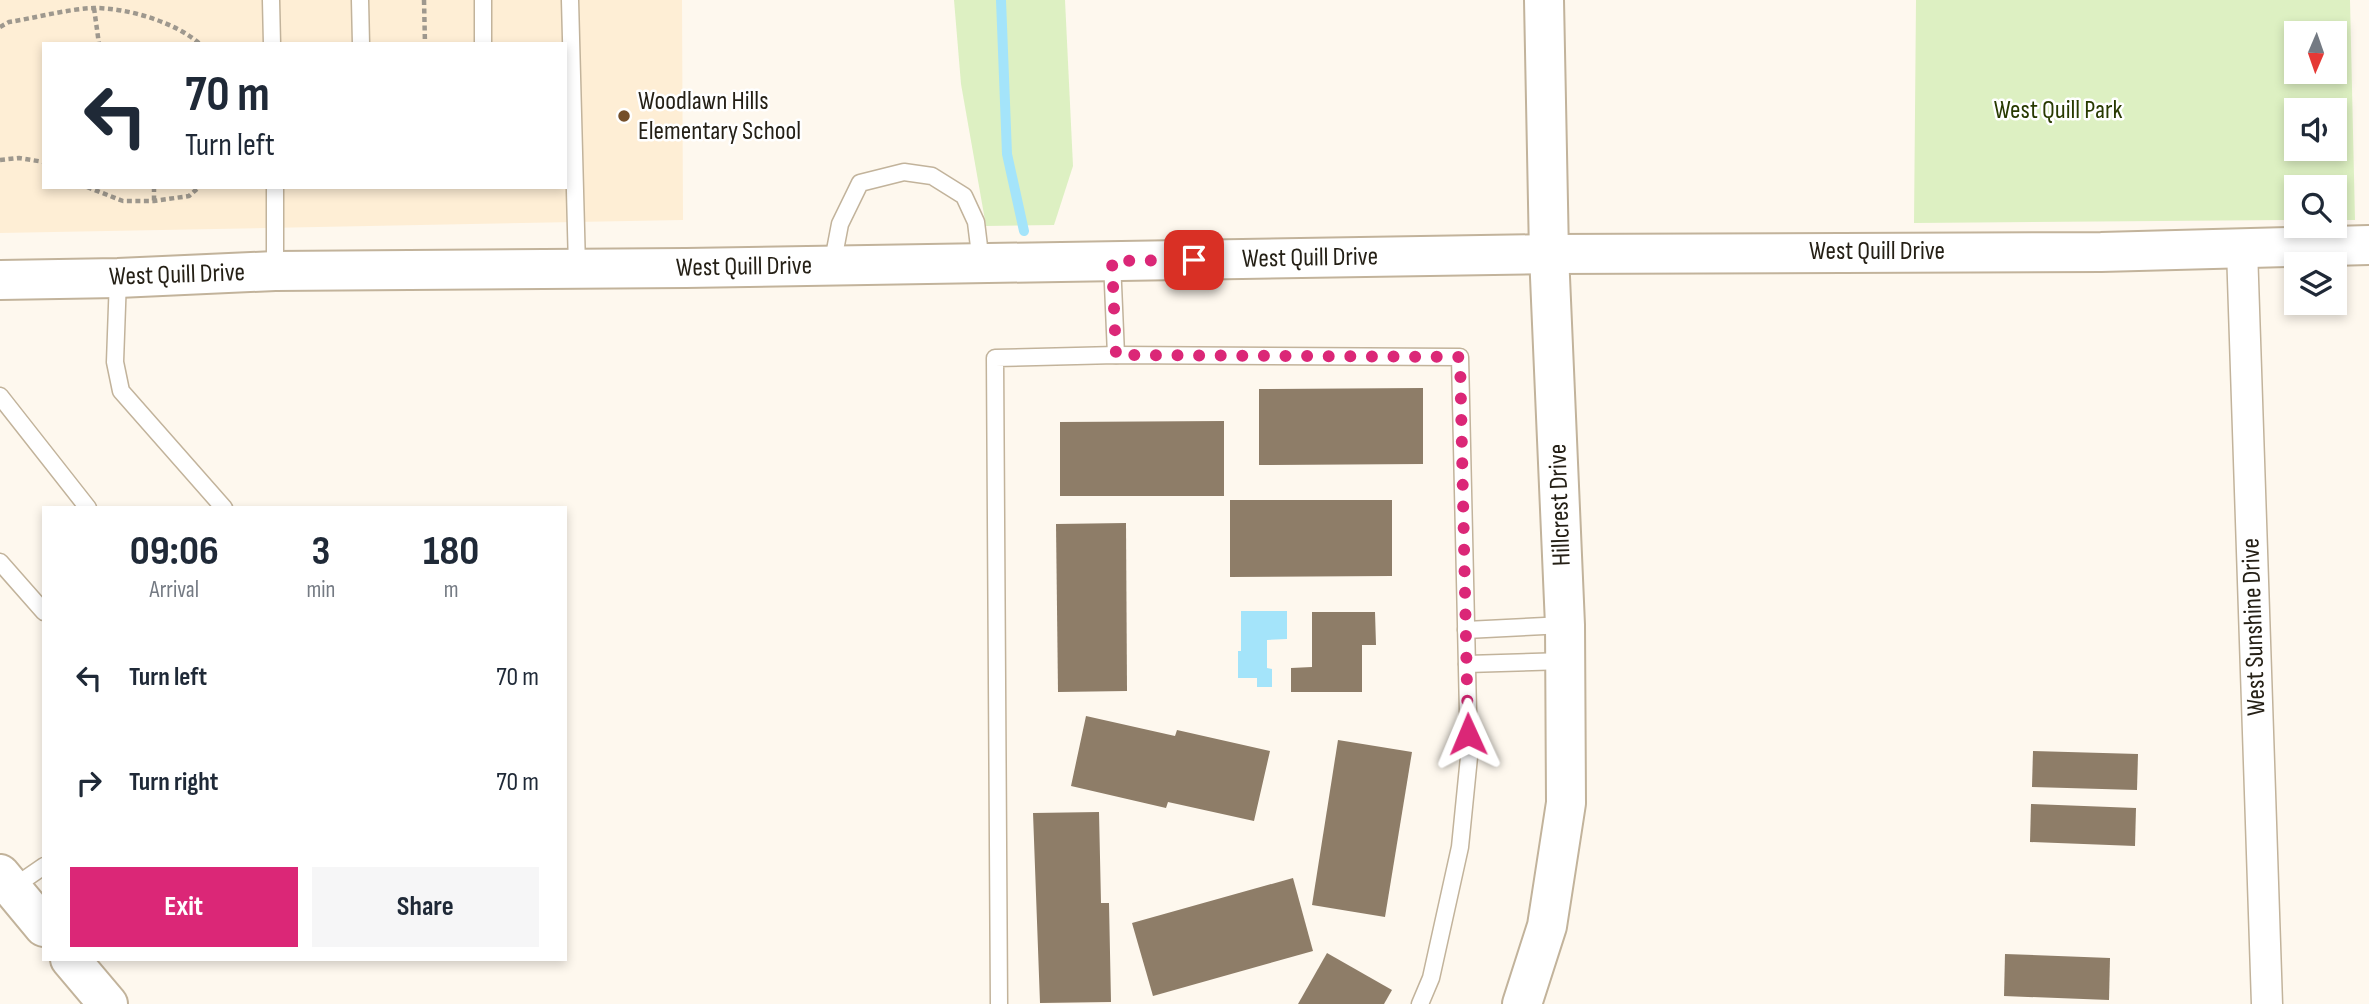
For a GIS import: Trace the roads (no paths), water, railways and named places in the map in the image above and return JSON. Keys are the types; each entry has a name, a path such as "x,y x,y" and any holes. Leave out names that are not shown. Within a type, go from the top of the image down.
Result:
{"street":[{"name":"Hillcrest Drive","path":"1522,1004 1547,926 1566,803 1565,643 1549,254 1544,0"},
{"name":"West Quill Drive","path":"0,280 275,271 2369,246"},
{"name":"West Sunshine Drive","path":"2242,249 2267,1004"},
{"path":"6,881 42,925"},
{"path":"72,961 108,1004"}],"lane":[{"path":"271,0 272,42"},
{"path":"360,0 361,42"},
{"path":"483,0 483,42"},
{"path":"570,0 577,267"},
{"path":"832,266 839,223 860,183 904,172 932,176 964,196 976,222 981,263"},
{"path":"275,189 275,271"},
{"path":"1112,261 1116,355"},
{"path":"118,278 115,362 121,391 222,506"},
{"path":"999,1004 995,358 1116,355 1460,357 1469,757 1460,847 1431,978 1420,1004"},
{"path":"0,396 86,506"},
{"path":"0,562 42,610"},
{"path":"1466,630 1565,643"},
{"path":"1467,664 1565,643"},
{"path":"6,881 42,867"}],"water":[{"path":"1241,611 1287,611 1287,639 1267,640 1267,668 1272,669 1272,687 1257,687 1257,678 1238,678"}],"waterway":[{"path":"1001,0 1007,154 1024,231"}],"place":[{"name":"Woodlawn Hills Elementary School","path":"624,116"}],"park label":[{"name":"West Quill Park","path":"2058,110"}]}
